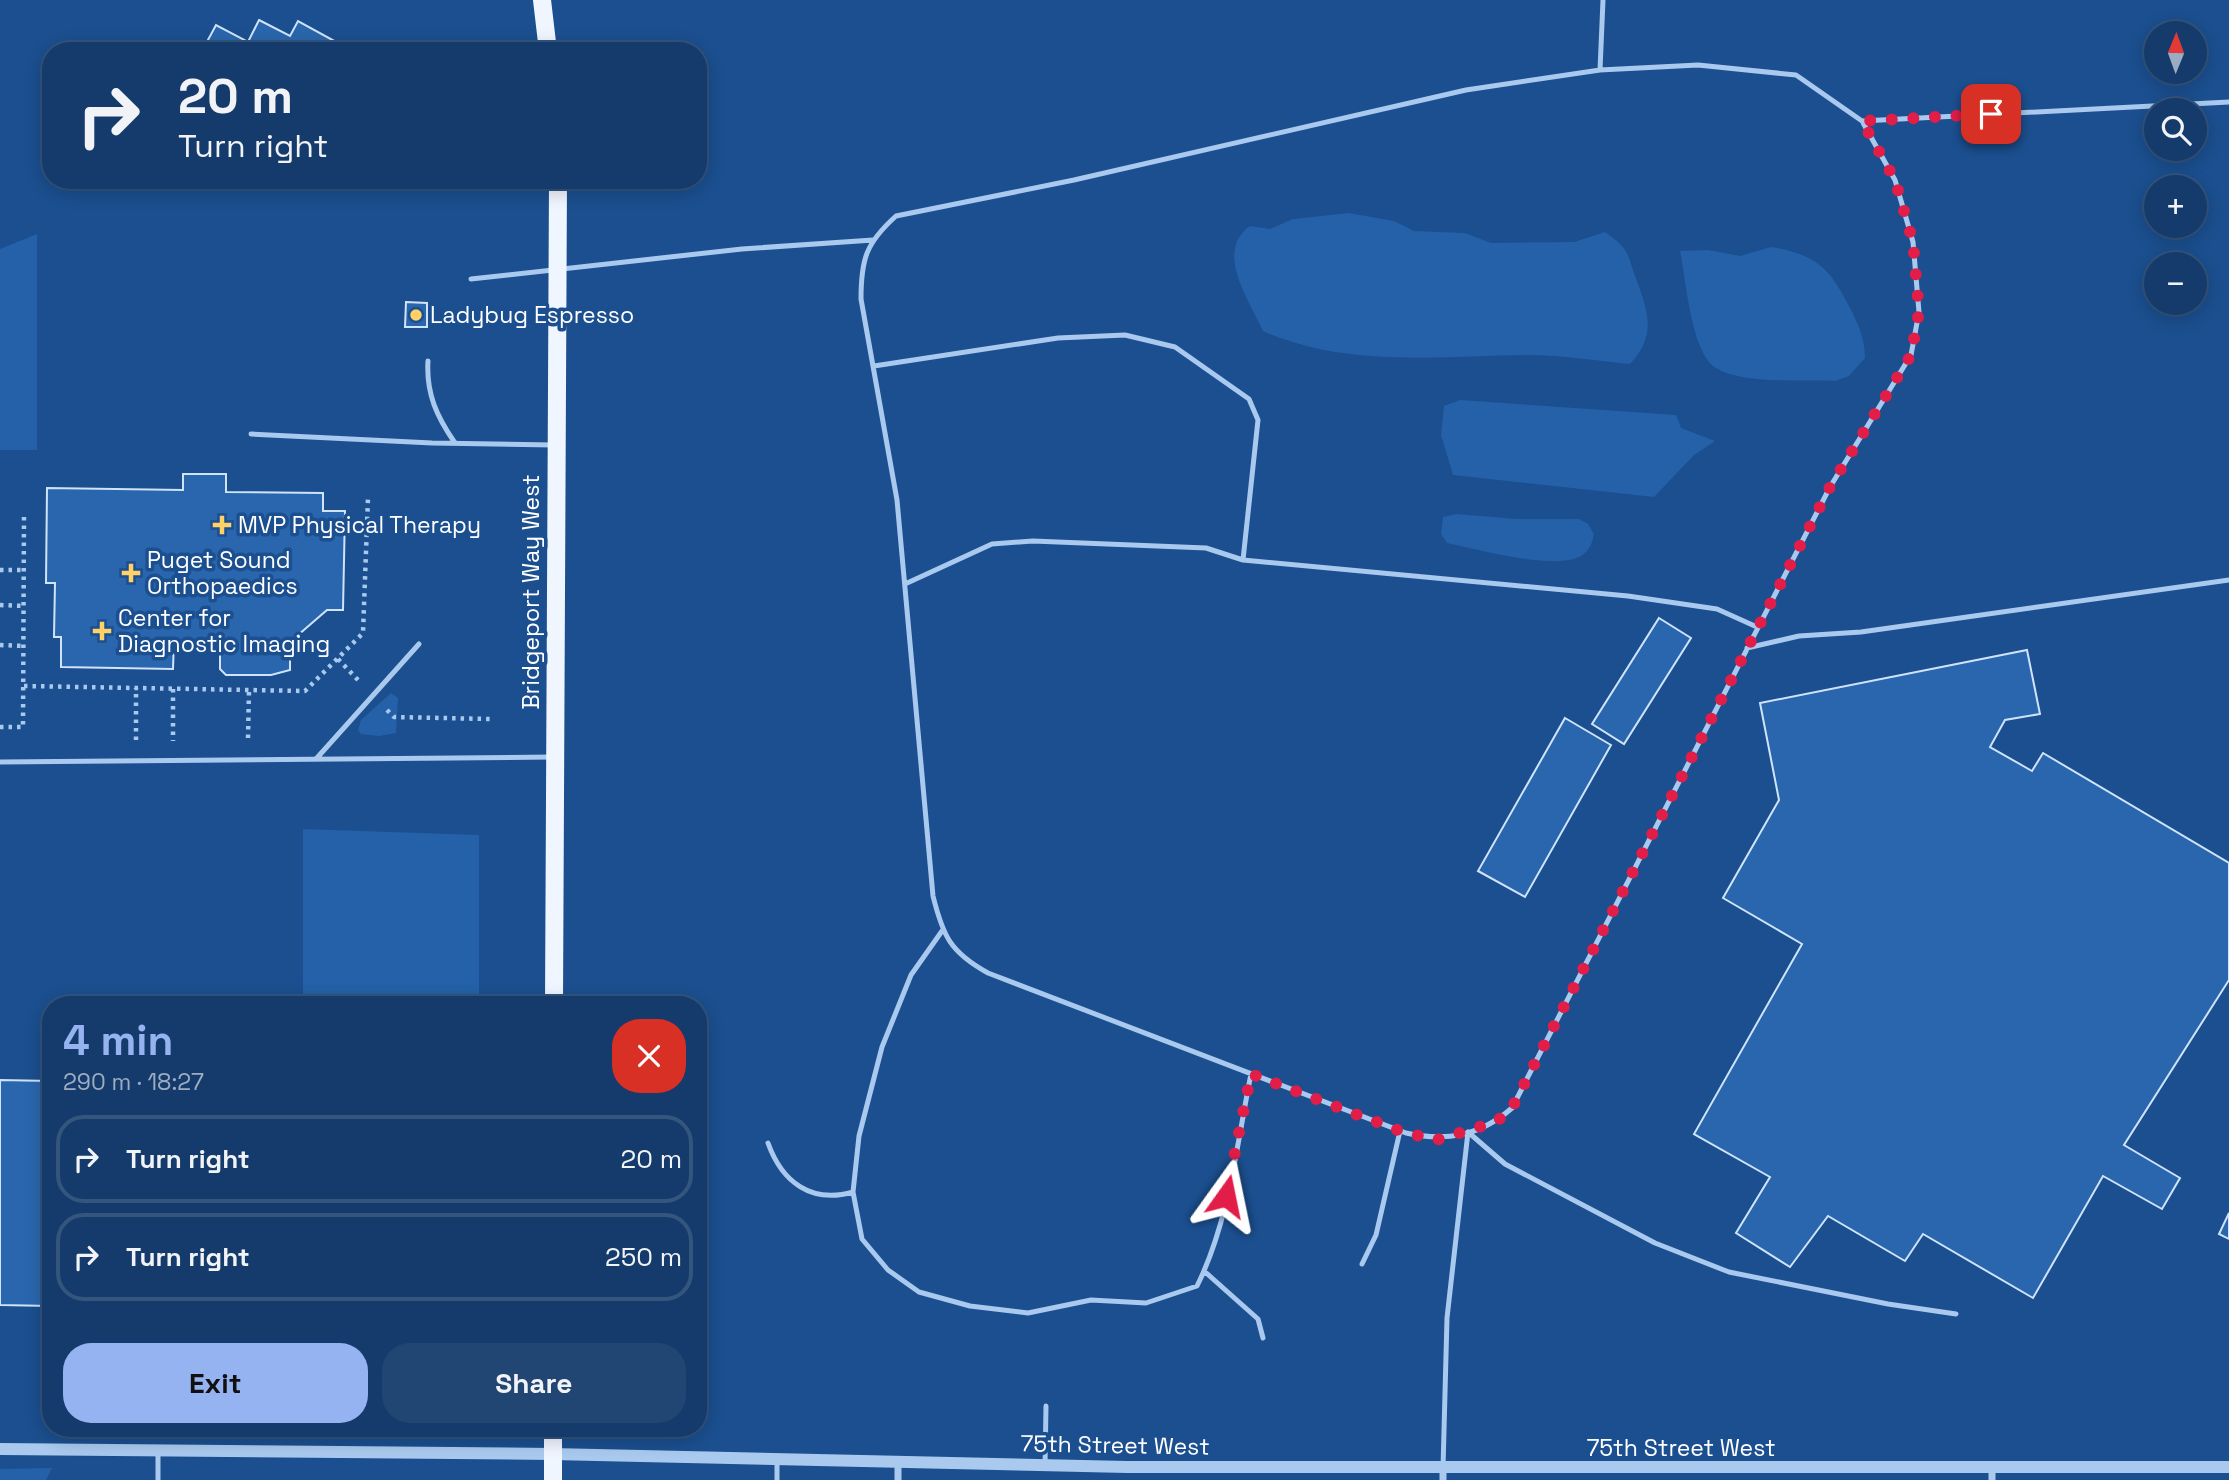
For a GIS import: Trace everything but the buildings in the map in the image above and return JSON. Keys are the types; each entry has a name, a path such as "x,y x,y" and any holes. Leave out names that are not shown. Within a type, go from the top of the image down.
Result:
{"main road":[{"path":"542,0 547,42"},
{"name":"Bridgeport Way West","path":"554,996 558,189"},
{"path":"553,1437 553,1480"}],"street":[{"name":"75th Street West","path":"0,1449 552,1454 898,1464 1443,1474 1992,1475 2229,1467"},
{"path":"898,1464 898,1480"}],"lane":[{"path":"1600,70 1603,0"},
{"path":"1698,65 1796,75 1862,121 1895,180 1913,242 1919,312 1911,355 1830,487 1512,1108 1496,1122 1436,1140 1400,1131 988,973 962,959 942,932 933,896 897,500 861,299 861,270 873,240 895,216 1088,177 1466,90 1600,70 1698,65"},
{"path":"1862,121 2229,102"},
{"path":"471,279 742,249 873,240"},
{"path":"874,366 1058,338 1125,335 1175,347 1249,399 1258,421 1243,560"},
{"path":"428,361 427,387 440,422 455,443"},
{"path":"251,434 455,443 557,444"},
{"path":"905,584 992,544 1033,541 1206,548 1243,560 1628,596 1717,610 1758,627"},
{"path":"1748,648 1799,636 1861,632 2229,580"},
{"path":"316,759 419,644"},
{"path":"0,762 555,757"},
{"path":"942,932 911,975 882,1047 859,1136 853,1192 862,1238 888,1270 919,1292 970,1306 1028,1313 1091,1300 1146,1303 1197,1286 1226,1196 1251,1074"},
{"path":"1362,1264 1376,1235 1400,1131"},
{"path":"1468,1132 1505,1164 1655,1243 1729,1272 1888,1304 1956,1314"},
{"path":"1443,1474 1447,1318 1468,1132"},
{"path":"768,1143 776,1165 790,1181 832,1198 853,1192"},
{"path":"1204,1271 1258,1319 1263,1338"},
{"path":"1045,1466 1046,1406"},
{"path":"158,1451 158,1480"},
{"path":"777,1461 777,1480"}],"path":[{"path":"24,686 305,691 363,633 368,498"},
{"path":"0,727 23,727 24,515"},
{"path":"0,570 24,570"},
{"path":"0,606 24,606"},
{"path":"0,645 24,646"},
{"path":"338,659 394,717 490,719"},
{"path":"135,761 136,688"},
{"path":"173,689 173,760"},
{"path":"248,760 249,690"}],"shaded area":[{"path":"1349,213 1394,221 1414,231 1465,233 1491,243 1574,242 1605,232 1627,253 1641,293 1648,324 1644,344 1630,364 1541,355 1394,357 1327,350 1294,343 1263,331 1238,276 1235,249 1240,236 1250,226 1270,229 1293,219"},
{"path":"37,234 37,450 0,450 0,249"},
{"path":"1771,247 1810,258 1835,281 1858,325 1865,351 1865,358 1849,376 1835,381 1758,379 1728,373 1716,368 1708,360 1695,332 1680,251 1708,250 1740,256"},
{"path":"1460,400 1676,415 1681,428 1715,441 1694,455 1654,497 1453,475 1441,435 1444,406"},
{"path":"1457,514 1516,519 1579,519 1588,524 1594,534 1587,551 1581,556 1569,560 1535,560 1447,543 1441,534 1443,517"},
{"path":"391,693 398,698 396,733 379,736 361,734 358,730 361,720"},
{"path":"303,829 479,835 479,996 303,996"},
{"path":"52,1468 46,1480 0,1480 0,1469"}],"place":[{"name":"Ladybug Espresso","path":"416,315"},
{"name":"MVP Physical Therapy","path":"222,525"},
{"name":"Puget Sound Orthopaedics","path":"131,573"},
{"name":"Center for Diagnostic Imaging","path":"102,631"}],"route":[{"path":"1226,1196 1251,1074 1400,1131 1436,1140 1496,1122 1512,1108 1830,487 1911,355 1919,312 1913,242 1895,180 1862,121 1991,114"}]}
